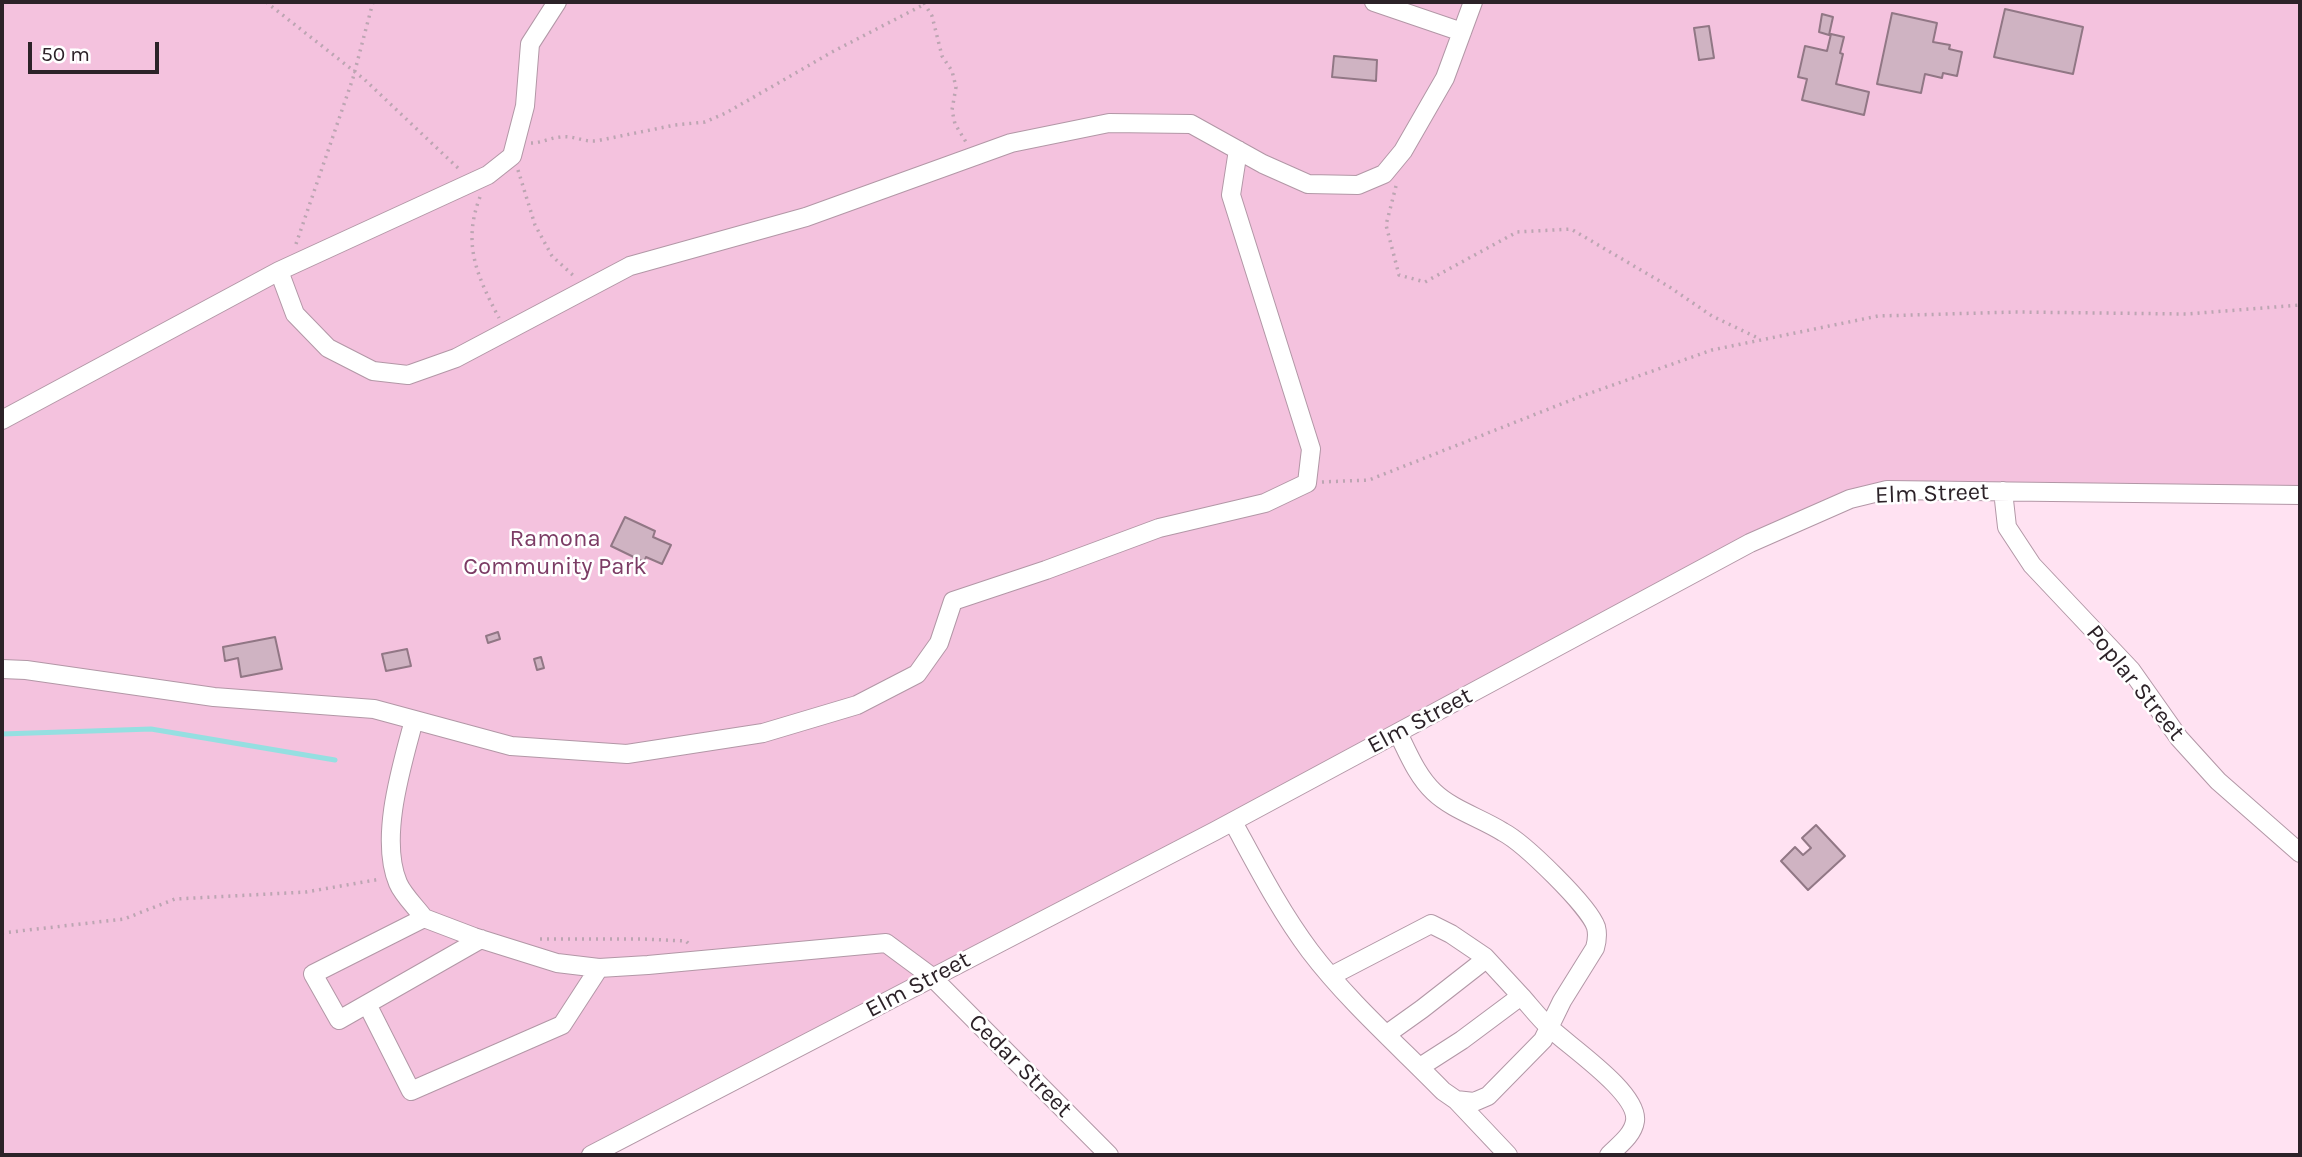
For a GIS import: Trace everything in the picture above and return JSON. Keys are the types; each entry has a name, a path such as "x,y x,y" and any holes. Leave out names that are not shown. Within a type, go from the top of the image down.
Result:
{"street":[{"path":"2,420 284,269 481,178 513,150 526,106 530,44 557,2"},
{"path":"1374,2 1462,32"},
{"path":"284,269 295,314 328,348 373,371 408,375 456,358 630,266 806,217 1011,143 1109,123 1191,124 1308,184 1358,185 1384,174 1403,151 1445,78 1473,2"},
{"path":"2,669 26,670 214,697 374,709 511,746 627,754 763,733 857,705 917,674 939,643 953,601 1158,528 1265,503 1307,483 1311,449 1231,195 1238,150"},
{"name":"Elm Street","path":"592,1155 1233,822 1750,542 1850,499 1887,491 2300,495"},
{"name":"Poplar Street","path":"2003,491 2007,527 2032,565 2132,670 2179,738 2218,781 2300,853"},
{"path":"415,720 400,776 390,842 398,884 424,918 313,974 339,1020 481,939"},
{"path":"1398,733 1417,771 1432,790 1444,800 1506,833 1522,846 1582,906 1596,928 1595,948 1562,1002 1543,1040 1488,1096 1474,1102 1456,1100"},
{"path":"1233,822 1279,905 1309,950 1387,1034 1443,1091 1456,1100 1508,1155"},
{"name":"Cedar Street","path":"424,918 557,963 599,968 886,943 932,977 1109,1155"},
{"path":"1331,976 1431,924 1451,934 1486,959 1549,1027 1616,1085 1631,1102 1636,1118 1632,1131 1609,1155"},
{"path":"1387,1034 1486,959"},
{"path":"367,1004 411,1091 562,1026 599,968"},
{"path":"1420,1067 1521,996"}],"path":[{"path":"266,2 355,72 481,178 471,234 472,256 485,292 506,332"},
{"path":"284,269 355,72 373,2"},
{"path":"588,288 552,256 535,225 513,150 559,136 586,142 705,122 726,113 924,3 932,16 942,56 953,71 956,87 954,124 974,156"},
{"path":"1391,165 1399,175 1386,225 1399,275 1425,282 1517,232 1571,229 1668,286 1712,316 1761,340"},
{"path":"1307,483 1369,480 1579,397 1712,350 1878,316 2015,312 2187,314 2300,305"},
{"path":"2,933 124,919 175,900 306,892 397,877"},
{"path":"531,939 686,941 706,960"}],"green space":[{"name":"Ramona Community Park","path":"2,2 2300,2 2300,493 1849,499 592,1155 2,1155"}],"building":[{"path":"2005,9 2083,27 2073,74 1994,57"},
{"path":"1892,13 1937,23 1933,42 1950,45 1949,49 1962,52 1957,76 1943,73 1942,78 1925,74 1921,93 1877,84"},
{"path":"1822,14 1833,17 1829,35 1819,32"},
{"path":"1709,26 1714,58 1699,60 1694,28"},
{"path":"1831,34 1844,37 1836,84 1869,92 1864,115 1802,100 1807,79 1798,77 1805,46 1827,51"},
{"path":"1334,56 1377,60 1376,81 1332,77"},
{"path":"625,517 655,531 653,537 671,545 662,564 646,557 644,562 611,546"},
{"path":"498,632 500,639 488,643 486,636"},
{"path":"275,637 282,669 241,677 238,658 225,661 223,647"},
{"path":"407,649 411,666 386,671 382,654"},
{"path":"541,657 544,668 537,670 534,659"},
{"path":"1816,825 1845,856 1808,890 1781,861 1795,847 1803,855 1811,848 1802,838"}],"waterway":[{"path":"2,734 151,729 335,760"}]}
